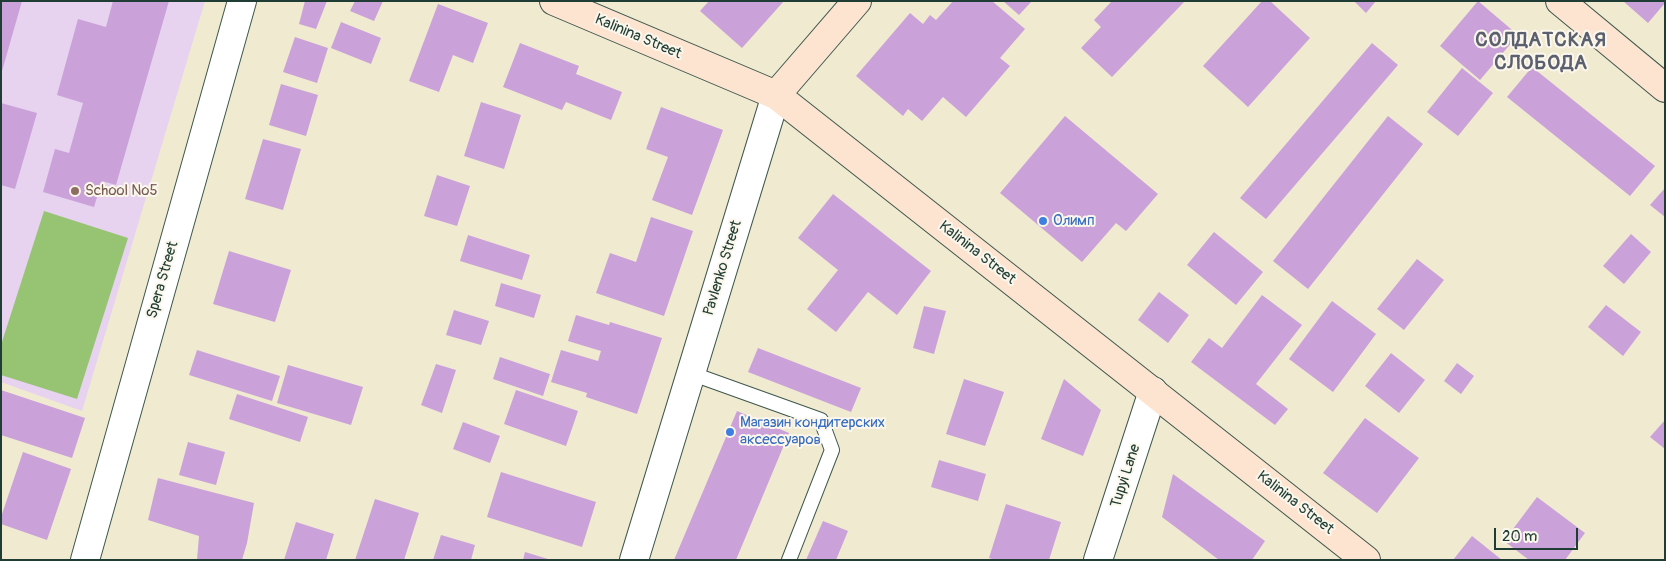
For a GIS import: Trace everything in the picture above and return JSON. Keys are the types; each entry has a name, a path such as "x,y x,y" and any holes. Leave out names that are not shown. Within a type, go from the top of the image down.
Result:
{"main road":[{"name":"Kalinina Street","path":"554,1 776,95 1366,560"},
{"name":"Pavlenko Street","path":"776,95 857,1"},
{"path":"1560,1 1665,88"}],"street":[{"name":"Spera Street","path":"85,560 242,1"},
{"name":"Pavlenko Street","path":"634,560 776,95"},
{"name":"Tupyi Lane","path":"1098,560 1153,391"}],"lane":[{"path":"690,373 820,420 832,450 789,560"}],"shaded area":[{"name":"School №5","path":"1,1 205,1 82,411 1,382"}],"green space":[{"path":"44,211 128,238 77,399 1,375 1,345"}],"building":[{"path":"1,1 22,1 2,71 1,71"},
{"path":"113,1 169,1 116,185 102,181 94,207 43,192 55,149 69,153 83,103 57,95 78,19 106,27"},
{"path":"305,1 327,1 316,29 299,24"},
{"path":"355,1 383,1 374,21 350,11"},
{"path":"709,1 784,1 742,48 700,11"},
{"path":"953,1 992,1 1025,29 1000,58 1010,66 966,117 943,97 922,121 908,109 903,116 856,76 910,13 923,24 930,15 936,20"},
{"path":"1003,1 1032,1 1019,15"},
{"path":"1112,1 1185,1 1112,77 1081,48 1101,27 1094,20"},
{"path":"1262,1 1270,1 1310,38 1248,107 1203,66"},
{"path":"1354,1 1376,1 1366,13"},
{"path":"1478,1 1518,35 1480,80 1440,46"},
{"path":"1623,1 1665,1 1665,3 1648,23"},
{"path":"438,4 488,23 473,63 453,55 439,92 409,81"},
{"path":"341,22 381,38 371,64 331,48"},
{"path":"295,37 328,48 317,83 283,72"},
{"path":"520,43 579,66 576,74 622,92 611,120 566,102 562,110 503,87"},
{"path":"1372,43 1398,65 1266,219 1240,198"},
{"path":"1532,67 1655,166 1630,196 1507,97"},
{"path":"1462,68 1493,93 1458,136 1427,112"},
{"path":"281,84 318,95 306,136 269,125"},
{"path":"481,102 521,115 504,169 464,156"},
{"path":"1,103 37,113 15,189 1,185"},
{"path":"661,107 723,130 692,215 652,200 668,157 646,149"},
{"path":"1065,116 1158,194 1126,231 1116,223 1082,262 1000,193"},
{"path":"1388,116 1423,144 1308,289 1273,261"},
{"path":"263,139 301,149 283,210 245,199"},
{"path":"437,175 470,186 457,226 424,216"},
{"path":"1665,188 1665,217 1650,205"},
{"path":"833,194 931,271 897,315 868,292 836,332 807,309 838,270 798,238"},
{"path":"651,217 693,231 664,316 596,293 610,253 636,262"},
{"path":"1214,232 1263,272 1236,305 1187,265"},
{"path":"1631,234 1651,252 1624,284 1603,266"},
{"path":"468,235 530,255 522,280 460,261"},
{"path":"229,251 291,270 275,322 213,304"},
{"path":"1417,259 1444,280 1404,330 1377,309"},
{"path":"501,283 541,295 534,318 495,306"},
{"path":"1159,292 1189,315 1168,343 1138,320"},
{"path":"1262,295 1302,325 1256,384 1288,409 1275,425 1191,362 1209,338 1222,348"},
{"path":"1332,301 1376,334 1333,392 1289,359"},
{"path":"1606,305 1641,332 1623,356 1588,327"},
{"path":"924,306 946,311 934,354 913,348"},
{"path":"454,310 489,321 481,345 446,335"},
{"path":"576,315 609,325 610,322 662,338 637,414 586,397 587,393 551,382 561,350 598,361 601,351 568,341"},
{"path":"758,348 861,388 851,412 748,372"},
{"path":"197,350 280,376 272,401 189,375"},
{"path":"1391,353 1425,380 1399,413 1365,386"},
{"path":"500,357 550,374 543,396 493,379"},
{"path":"1457,363 1474,376 1461,394 1444,381"},
{"path":"436,364 456,370 442,413 421,405"},
{"path":"288,365 363,387 351,425 277,403"},
{"path":"964,379 1004,392 985,446 946,434"},
{"path":"1064,379 1101,410 1083,456 1041,439"},
{"path":"1,390 85,418 72,458 1,435"},
{"path":"516,390 578,411 566,446 504,424"},
{"path":"237,394 308,417 300,442 229,419"},
{"path":"737,411 789,433 736,560 674,560"},
{"path":"1365,418 1419,458 1377,513 1323,473"},
{"path":"1665,420 1665,449 1650,437"},
{"path":"463,422 500,436 490,463 453,449"},
{"path":"188,442 225,452 216,485 179,475"},
{"path":"23,452 71,469 47,540 1,524 1,517"},
{"path":"939,460 986,474 978,501 931,487"},
{"path":"501,472 596,502 582,547 487,517"},
{"path":"1173,474 1265,541 1252,560 1219,560 1162,517"},
{"path":"158,478 254,503 242,560 197,560 199,536 148,520"},
{"path":"1537,497 1585,533 1565,560 1529,560 1504,541"},
{"path":"375,499 419,513 404,560 355,560"},
{"path":"1006,504 1061,522 1049,560 995,560 989,558"},
{"path":"823,521 848,531 836,560 806,560"},
{"path":"296,522 334,534 326,560 284,560"},
{"path":"441,535 475,545 471,560 433,560"},
{"path":"1472,536 1502,560 1453,560"},
{"path":"525,552 548,559 548,560 523,560"}],"place":[{"name":"School №5","path":"75,191"},
{"name":"Олимп","path":"1043,221"},
{"name":"Магазин кондитерских аксессуаров","path":"730,432"}],"district":[{"name":"СОЛДАТСКАЯ СЛОБОДА","path":"1541,52"}]}
